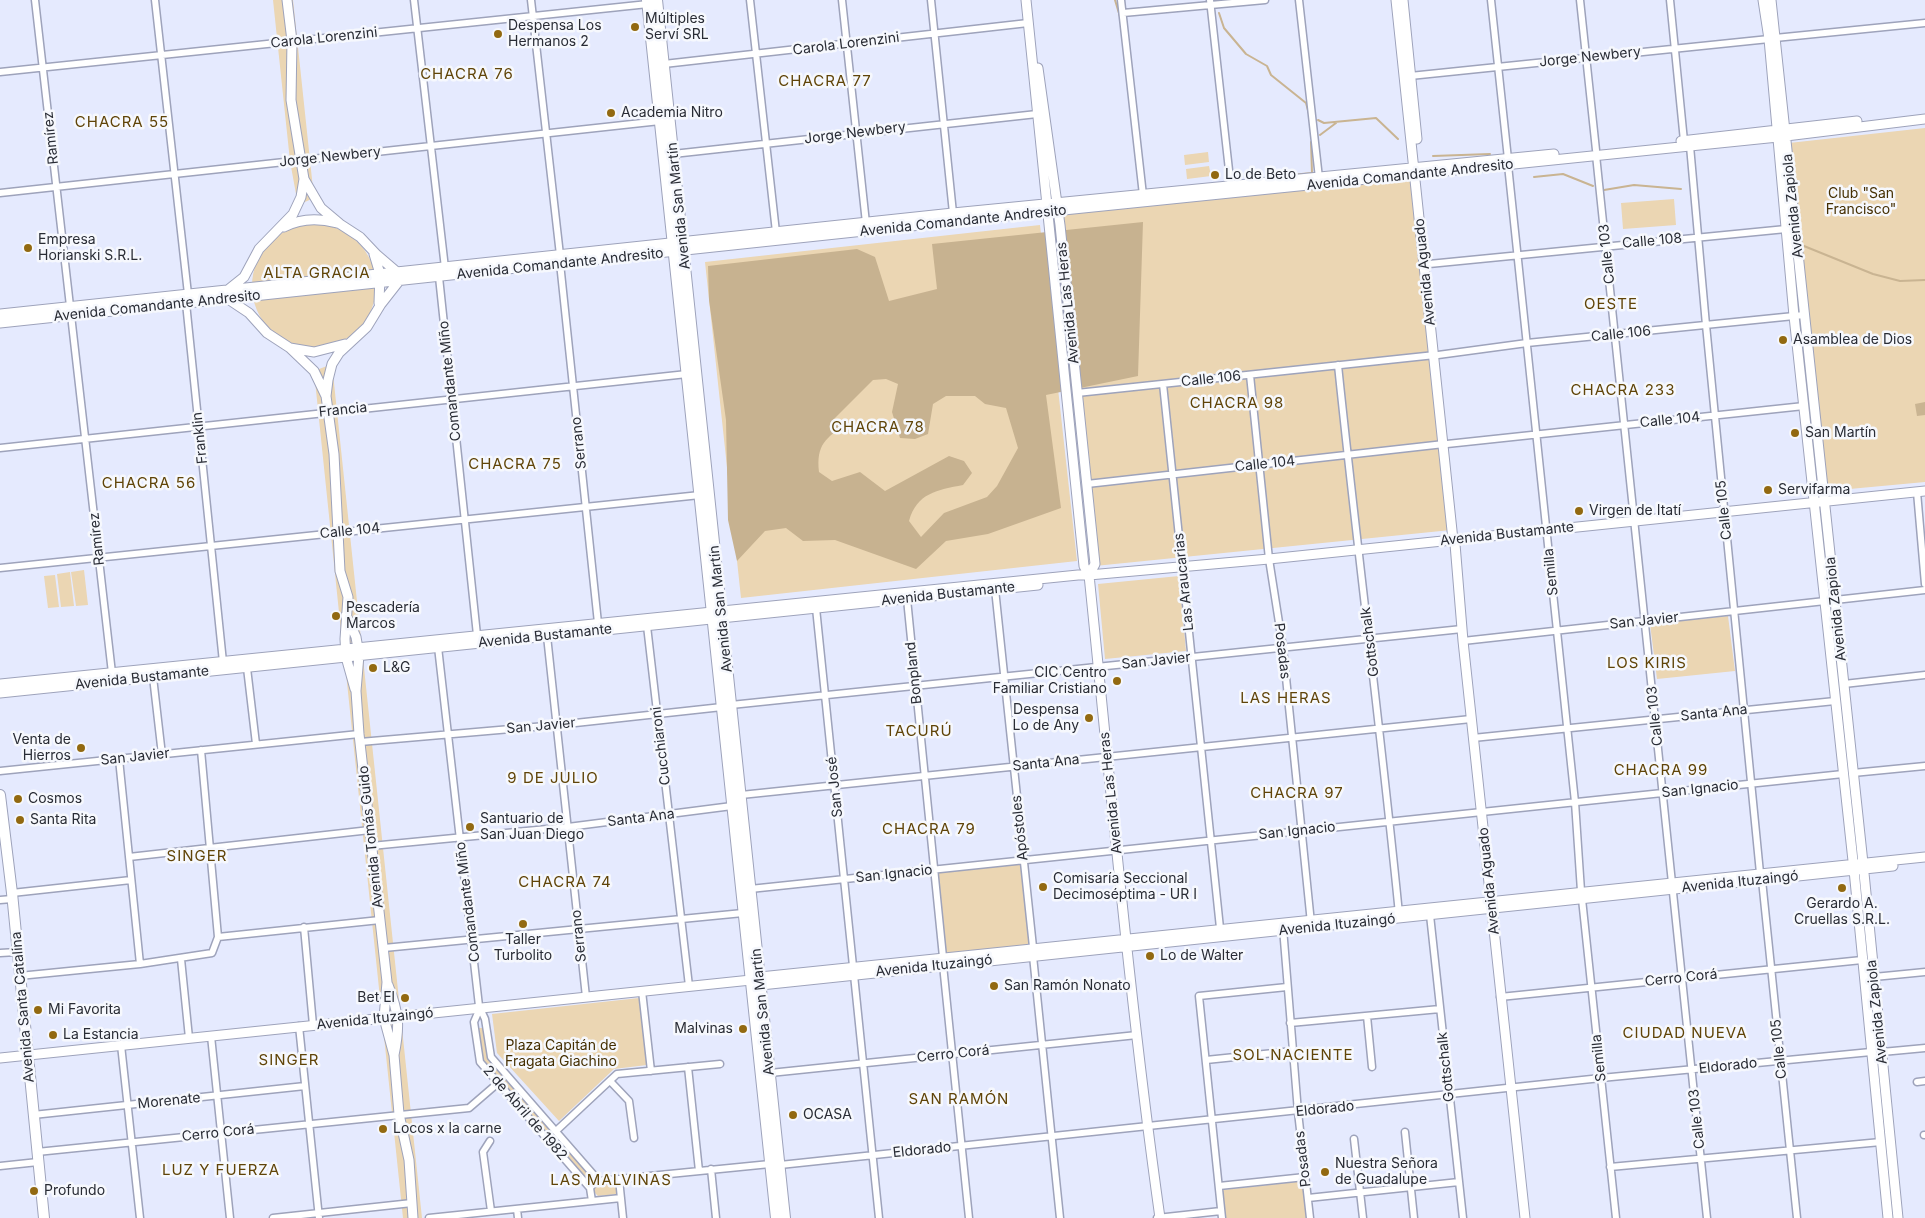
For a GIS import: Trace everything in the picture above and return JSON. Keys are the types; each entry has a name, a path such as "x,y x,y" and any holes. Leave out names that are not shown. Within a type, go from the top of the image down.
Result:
{"main road":[{"path":"227,295 244,277 259,249 282,228 298,205 304,179 291,100 292,41 287,0"},
{"name":"Avenida Las Heras","path":"1026,0 1037,114 1053,208 1084,566 1090,576 1126,943 1147,1128 1160,1218"},
{"name":"Avenida Las Heras","path":"1030,0 1053,208 1077,393 1095,564 1090,576"},
{"name":"Avenida Aguado","path":"1396,0 1429,264 1436,355"},
{"name":"Avenida Aguado","path":"1403,0 1417,172 1446,444 1463,641 1525,1218"},
{"name":"Avenida Zapiola","path":"1763,0 1772,38"},
{"name":"Avenida Zapiola","path":"1771,0 1772,38 1790,235 1788,250 1794,316 1843,774 1874,977 1898,1218"},
{"name":"Avenida San Martín","path":"651,1 664,64 673,154 687,374 700,495 717,615"},
{"name":"Avenida San Martín","path":"651,1 660,121 678,247 727,706 741,795 775,1164 785,1218"},
{"name":"Avenida Comandante Andresito","path":"1782,134 1925,114"},
{"name":"Avenida Comandante Andresito","path":"398,277 445,268 560,259 1925,119"},
{"name":"Avenida Zapiola","path":"1782,134 1790,235 1798,251 1853,773 1862,960 1888,1218"},
{"name":"Avenida Comandante Andresito","path":"678,247 776,232 954,213 1053,208 1142,195 1231,190 1319,178 1417,172"},
{"path":"304,179 314,198 340,224 355,233 398,277"},
{"path":"282,228 300,221 316,219 340,224"},
{"path":"368,246 381,278"},
{"name":"Avenida Comandante Andresito","path":"0,314 71,311 381,278 439,276 560,259"},
{"path":"250,268 248,292 259,322"},
{"name":"Avenida Tomás Guido","path":"326,396 332,364 347,344 358,336 374,317 398,277"},
{"name":"Avenida Tomás Guido","path":"374,317 380,300 381,278"},
{"name":"Avenida Tomás Guido","path":"227,295 259,322 272,337 290,348 314,371 326,396 340,532 340,571 348,597 346,653 356,692"},
{"name":"Avenida Comandante Andresito","path":"0,323 71,311"},
{"name":"Avenida Tomás Guido","path":"290,348 314,352 347,344"},
{"name":"Avenida Bustamante","path":"0,684 32,685 153,677 247,668 477,635 598,623 816,608 907,599 1079,580 1090,576 1455,541 1921,491"},
{"name":"Avenida Bustamante","path":"358,651 438,647 647,626 717,615 1078,574 1090,576"},
{"name":"Avenida Tomás Guido","path":"346,615 358,651 356,692 360,738 387,982 384,1018 394,1055 399,1114 409,1160 413,1218"},
{"name":"Avenida Bustamante","path":"0,693 32,685 112,673 346,653"},
{"name":"Avenida San Martín","path":"727,706 732,806 744,913 757,980 770,1073 776,1218"},
{"name":"Avenida Santa Catalina","path":"0,795 44,1218"},
{"name":"Avenida Ituzaingó","path":"1858,867 1925,857"},
{"name":"Avenida Ituzaingó","path":"0,1058 1761,876 1925,863"},
{"name":"Avenida Ituzaingó","path":"1398,914 1430,915 1491,904"},
{"name":"Avenida Ituzaingó","path":"1126,943 1220,928 1282,926"},
{"name":"Avenida Tomás Guido","path":"387,982 399,1017 399,1030 394,1055"}],"street":[{"name":"Ramírez","path":"35,0 112,673"},
{"name":"Franklin","path":"155,0 175,174 224,662"},
{"path":"414,0 445,268"},
{"name":"Serrano","path":"532,0 598,623"},
{"path":"750,0 776,232"},
{"path":"842,0 854,133 866,223"},
{"path":"931,0 954,213"},
{"path":"1121,0 1142,195"},
{"path":"1123,13 1210,2 1265,0"},
{"path":"1299,0 1319,178"},
{"name":"Semilla","path":"1491,0 1575,802 1581,895 1616,1218"},
{"name":"Calle 103","path":"1580,0 1707,1218"},
{"name":"Calle 105","path":"1670,0 1697,237 1751,784 1797,1218"},
{"name":"Carola Lorenzini","path":"0,72 533,16 651,1"},
{"path":"1210,2 1231,190"},
{"name":"Carola Lorenzini","path":"664,64 1028,23"},
{"name":"Jorge Newbery","path":"1410,76 1925,23"},
{"name":"Jorge Newbery","path":"673,154 1037,114"},
{"name":"Jorge Newbery","path":"0,193 660,121"},
{"name":"Calle 108","path":"1429,264 1697,237 1790,235"},
{"name":"Comandante Miño","path":"439,276 477,635"},
{"name":"Calle 106","path":"1077,393 1338,366 1527,343 1804,315"},
{"name":"Gottschalk","path":"1338,366 1358,550 1370,638 1398,914"},
{"name":"Francia","path":"0,448 687,374"},
{"name":"Posadas","path":"1250,375 1269,559 1283,648 1311,923"},
{"name":"Las Araucarias","path":"1163,384 1220,928"},
{"name":"Calle 104","path":"1086,484 1804,406"},
{"path":"1921,491 1925,584"},
{"name":"Calle 104","path":"0,568 700,495"},
{"name":"Apóstoles","path":"995,589 1060,1218"},
{"path":"1835,600 1925,590"},
{"name":"Bonpland","path":"907,599 969,1218"},
{"name":"San Javier","path":"1463,641 1825,601"},
{"name":"San José","path":"816,608 879,1218"},
{"name":"Cucchiaroni","path":"647,626 689,986"},
{"name":"San Javier","path":"0,771 119,760 256,744 448,734 557,725 1462,629"},
{"name":"Serrano","path":"547,636 586,997"},
{"name":"Comandante Miño","path":"438,647 480,1008"},
{"path":"247,668 256,744"},
{"path":"1844,684 1925,675"},
{"path":"153,677 162,755"},
{"name":"Santa Ana","path":"1473,738 1835,701"},
{"name":"Santa Ana","path":"741,795 1471,719"},
{"path":"19,976 140,964 212,953 218,937 201,750"},
{"path":"119,760 140,964"},
{"path":"1853,773 1925,766"},
{"name":"San Ignacio","path":"750,889 1843,774"},
{"name":"Santa Ana","path":"371,846 568,827 732,806"},
{"path":"129,857 370,830"},
{"path":"0,900 12,896 131,880"},
{"path":"384,948 744,913"},
{"name":"Gottschalk","path":"1430,915 1463,1218"},
{"path":"218,937 380,920"},
{"name":"Posadas","path":"1282,926 1298,1112 1310,1218"},
{"path":"304,927 314,1025"},
{"path":"0,953 17,952"},
{"path":"181,959 189,1038"},
{"name":"Cerro Corá","path":"1500,997 1862,960"},
{"path":"1874,977 1925,972"},
{"path":"1156,1218 1222,1215 1199,996 1287,987"},
{"path":"642,991 651,1071"},
{"name":"2 de Abril de 1982","path":"480,1008 474,1022 480,1062 498,1084 594,1184"},
{"name":"2 de Abril de 1982","path":"480,1008 486,1020 491,1057 556,1131 594,1184"},
{"path":"1290,1023 1440,1009"},
{"path":"1367,1016 1372,1067"},
{"path":"299,1026 319,1216"},
{"name":"Cerro Corá","path":"770,1073 1137,1034"},
{"path":"211,1036 230,1218"},
{"path":"121,1045 140,1218"},
{"path":"1882,1052 1925,1048"},
{"path":"1206,1060 1293,1050"},
{"name":"Eldorado","path":"594,1184 619,1179 711,1169 872,1156 1449,1096 1601,1078 1871,1052"},
{"path":"556,1131 617,1074 720,1064"},
{"path":"688,1067 699,1171"},
{"path":"610,1081 629,1101 634,1138"},
{"path":"1917,1082 1925,1082"},
{"name":"Cerro Corá","path":"0,1166 38,1157 132,1143 469,1108 498,1084"},
{"name":"Morenate","path":"33,1115 305,1086"},
{"path":"1405,1132 1414,1218"},
{"path":"1354,1139 1362,1218"},
{"path":"490,1141 483,1152 491,1211"},
{"path":"1610,1167 1881,1142"},
{"path":"711,1169 716,1218"},
{"path":"1219,1186 1305,1177"},
{"path":"619,1179 623,1218"},
{"path":"1308,1198 1459,1182"},
{"path":"592,1201 594,1184"},
{"path":"430,1218 621,1198"},
{"path":"272,1218 319,1216 412,1203"},
{"path":"517,1209 518,1218"}],"green space":[{"path":"273,0 293,0 314,198 298,205 290,161"},
{"name":"Club \"San Francisco\"","path":"1925,128 1925,482 1828,491 1789,143"},
{"path":"1208,152 1209,162 1185,165 1184,155"},
{"path":"1209,166 1211,176 1187,179 1186,169"},
{"path":"1414,178 1451,530 1095,566 1058,214"},
{"path":"1674,199 1676,225 1623,229 1621,203"},
{"path":"314,224 338,228 358,242 372,262 376,286 372,310 358,330 338,344 314,348 290,344 270,330 256,310 252,286 256,262 270,242 290,228"},
{"path":"1040,225 1077,561 741,598 705,262"},
{"path":"332,364 422,1218 403,1218 344,654 2,689 1,686 343,651 314,371"},
{"path":"84,570 88,605 76,606 71,572"},
{"path":"70,572 74,606 61,607 57,574"},
{"path":"55,575 59,607 48,608 44,576"},
{"path":"1179,576 1186,651 1105,659 1098,584"},
{"path":"1728,616 1735,671 1657,679 1650,624"},
{"path":"1020,862 1030,945 945,954 935,871"},
{"path":"1857,880 1862,880 1894,1216 1891,1216"},
{"name":"Plaza Capitán de Fragata Giachino","path":"639,998 647,1065 614,1069 559,1121 497,1053 492,1014"},
{"path":"477,1028 483,1028 488,1059 593,1179 589,1183 482,1062"},
{"path":"1305,1181 1309,1218 1225,1218 1222,1190"},
{"path":"617,1182 620,1188 617,1194 598,1196 593,1191 596,1184"}],"shaded area":[{"path":"1143,222 1138,376 1046,395 1061,508 988,534 946,541 916,569 835,540 803,541 786,528 765,531 737,561 728,520 726,420 709,300 708,266 857,249 875,257 889,301 937,289 932,244","holes":["886,379 898,384 892,412 900,438 915,439 928,434 933,404 946,396 975,396 985,404 1006,408 1018,448 997,486 987,497 944,513 921,537 909,521 917,504 929,494 963,485 972,473 964,461 949,456 885,491 860,472 832,481 819,472 818,463 821,448 828,438 846,423 833,420 873,380"]},
{"path":"1925,402 1925,415 1917,416 1915,404"}],"waterway":[{"path":"1115,0 1121,20"},
{"path":"1219,13 1224,28 1246,54 1267,66 1271,75 1306,103 1309,114"},
{"path":"1318,120 1324,123 1376,118 1398,139"},
{"path":"1320,135 1336,123"},
{"path":"1281,176 1312,173 1311,142"},
{"path":"1433,156 1490,154"},
{"path":"1534,177 1563,174 1593,186"},
{"path":"1604,190 1634,185 1681,189"},
{"path":"1799,244 1873,274 1900,281 1925,280"}],"place":[{"name":"Múltiples Serví SRL","path":"635,27"},
{"name":"Despensa Los Hermanos 2","path":"498,34"},
{"name":"Academia Nitro","path":"611,113"},
{"name":"Lo de Beto","path":"1215,175"},
{"name":"Empresa Horianski S.R.L.","path":"28,248"},
{"name":"Asamblea de Dios","path":"1783,340"},
{"name":"San Martín","path":"1795,433"},
{"name":"Servifarma","path":"1768,490"},
{"name":"Virgen de Itatí","path":"1579,511"},
{"name":"Pescadería Marcos","path":"336,616"},
{"name":"L&G","path":"373,668"},
{"name":"CIC Centro Familiar Cristiano","path":"1117,681"},
{"name":"Despensa Lo de Any","path":"1089,718"},
{"name":"Venta de Hierros","path":"81,748"},
{"name":"Cosmos","path":"18,799"},
{"name":"Santa Rita","path":"20,820"},
{"name":"Santuario de San Juan Diego","path":"470,827"},
{"name":"Comisaría Seccional Decimoséptima - UR I","path":"1043,887"},
{"name":"Gerardo A. Cruellas S.R.L.","path":"1842,888"},
{"name":"Taller Turbolito","path":"523,924"},
{"name":"Lo de Walter","path":"1150,956"},
{"name":"San Ramón Nonato","path":"994,986"},
{"name":"Bet El","path":"405,998"},
{"name":"Mi Favorita","path":"38,1010"},
{"name":"Malvinas","path":"743,1029"},
{"name":"La Estancia","path":"53,1035"},
{"name":"OCASA","path":"793,1115"},
{"name":"Locos x la carne","path":"383,1129"},
{"name":"Nuestra Señora de Guadalupe","path":"1325,1172"},
{"name":"Profundo","path":"34,1191"}],"district":[{"name":"CHACRA 76","path":"467,74"},
{"name":"CHACRA 77","path":"825,81"},
{"name":"CHACRA 55","path":"122,122"},
{"name":"ALTA GRACIA","path":"317,273"},
{"name":"OESTE","path":"1611,304"},
{"name":"CHACRA 233","path":"1623,390"},
{"name":"CHACRA 98","path":"1237,403"},
{"name":"CHACRA 78","path":"878,427"},
{"name":"CHACRA 75","path":"515,464"},
{"name":"CHACRA 56","path":"149,483"},
{"name":"LOS KIRIS","path":"1647,663"},
{"name":"LAS HERAS","path":"1286,698"},
{"name":"TACURÚ","path":"919,731"},
{"name":"CHACRA 99","path":"1661,770"},
{"name":"9 DE JULIO","path":"553,778"},
{"name":"CHACRA 97","path":"1297,793"},
{"name":"CHACRA 79","path":"929,829"},
{"name":"SINGER","path":"197,856"},
{"name":"CHACRA 74","path":"565,882"},
{"name":"CIUDAD NUEVA","path":"1685,1033"},
{"name":"SOL NACIENTE","path":"1293,1055"},
{"name":"SINGER","path":"289,1060"},
{"name":"SAN RAMÓN","path":"959,1099"},
{"name":"LUZ Y FUERZA","path":"221,1170"},
{"name":"LAS MALVINAS","path":"611,1180"}]}
